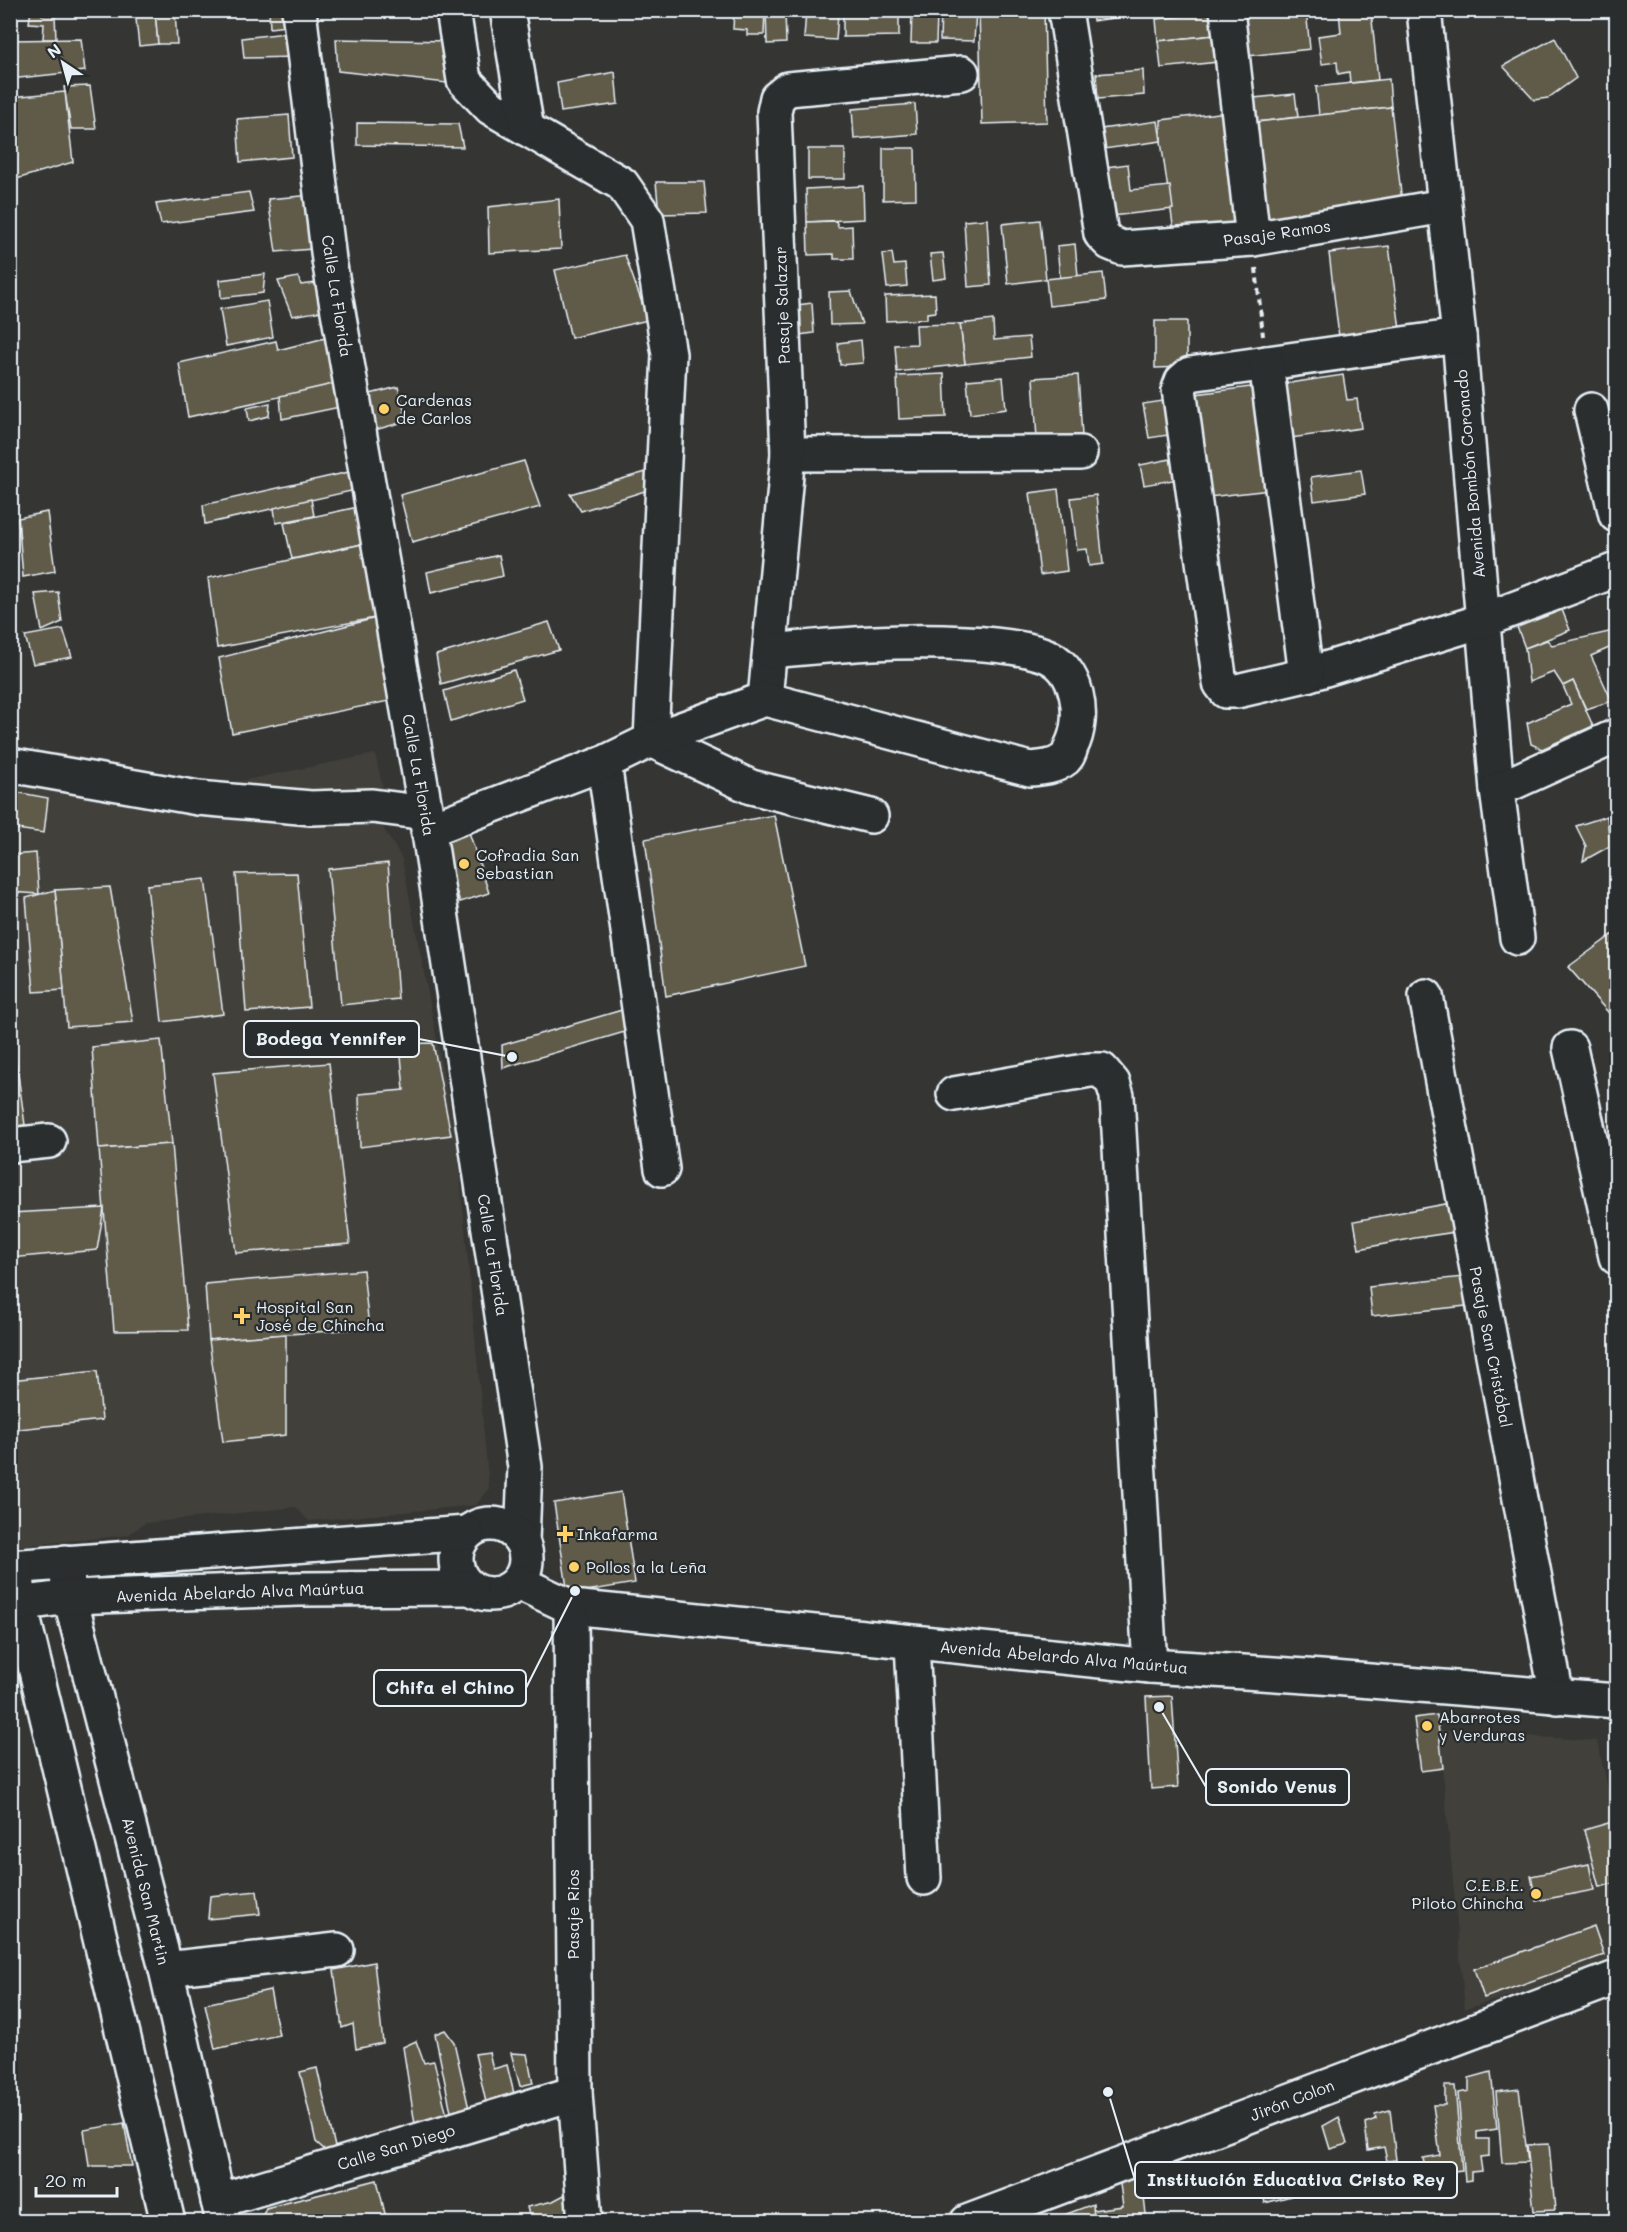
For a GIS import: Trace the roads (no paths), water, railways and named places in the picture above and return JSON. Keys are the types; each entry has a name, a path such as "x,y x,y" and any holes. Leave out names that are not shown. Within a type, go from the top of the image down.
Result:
{"street":[{"name":"Calle La Florida","path":"299,10 329,260 427,821 525,1467 522,1541"},
{"path":"453,10 464,80 491,108 622,183 647,220 669,354 651,740"},
{"path":"507,10 527,129"},
{"name":"Pasaje Ramos","path":"1065,10 1101,234 1110,243 1122,248 1253,239 1444,206"},
{"path":"1227,10 1253,239"},
{"name":"Avenida Bombón Coronado","path":"1424,10 1459,336 1497,790 1517,938"},
{"name":"Pasaje Salazar","path":"765,699 788,454 774,112 777,98 788,89 962,73"},
{"path":"1459,336 1190,374 1182,381 1179,389 1220,683 1226,691 1237,691 1306,675 1482,621 1617,570"},
{"path":"1266,363 1306,675"},
{"path":"1591,410 1617,514"},
{"path":"788,454 1080,453"},
{"path":"10,765 198,798 311,807 372,806 427,821 604,763 651,740 765,699 1030,769 1048,768 1066,758 1075,741 1079,721 1079,704 1075,689 1060,664 1045,654 1001,645 929,641 852,644 770,651"},
{"path":"1497,790 1617,736"},
{"path":"651,740 751,788 872,816"},
{"path":"604,763 663,1169"},
{"name":"Pasaje San Cristóbal","path":"1426,996 1557,1697"},
{"path":"1570,1048 1617,1257"},
{"path":"954,1094 1090,1070 1102,1070 1113,1083 1117,1096 1150,1666"},
{"path":"10,1145 49,1141"},
{"path":"496,1524 506,1527 522,1541 526,1551 524,1573 518,1582 501,1593 490,1595 471,1588 458,1572 455,1562 460,1541 476,1527 496,1524"},
{"path":"160,2219 15,1604 13,1567 467,1533"},
{"path":"295,1545 299,1589"},
{"name":"Avenida San Martin","path":"65,1562 70,1597 166,1970 220,2211"},
{"name":"Avenida Abelardo Alva Maúrtua","path":"518,1582 571,1607 1150,1666 1321,1677 1617,1701"},
{"name":"Avenida Abelardo Alva Maúrtua","path":"15,1604 70,1597 299,1589 471,1588"},
{"name":"Pasaje Rios","path":"571,1607 575,2093 585,2222"},
{"path":"912,1643 924,1878"},
{"path":"166,1970 337,1950"},
{"name":"Jirón Colon","path":"967,2222 1617,1978"},
{"name":"Calle San Diego","path":"220,2211 575,2093"}],"place":[{"name":"Cardenas de Carlos","path":"384,409"},
{"name":"Cofradia San Sebastian","path":"464,864"},
{"name":"Bodega Yennifer","path":"512,1057"},
{"name":"Hospital San José de Chincha","path":"242,1316"},
{"name":"Inkafarma","path":"565,1534"},
{"name":"Pollos a la Leña","path":"574,1567"},
{"name":"Chifa el Chino","path":"575,1591"},
{"name":"Sonido Venus","path":"1159,1707"},
{"name":"Abarrotes y Verduras","path":"1427,1726"},
{"name":"C.E.B.E. Piloto Chincha","path":"1536,1894"},
{"name":"Institución Educativa Cristo Rey","path":"1108,2092"}]}
